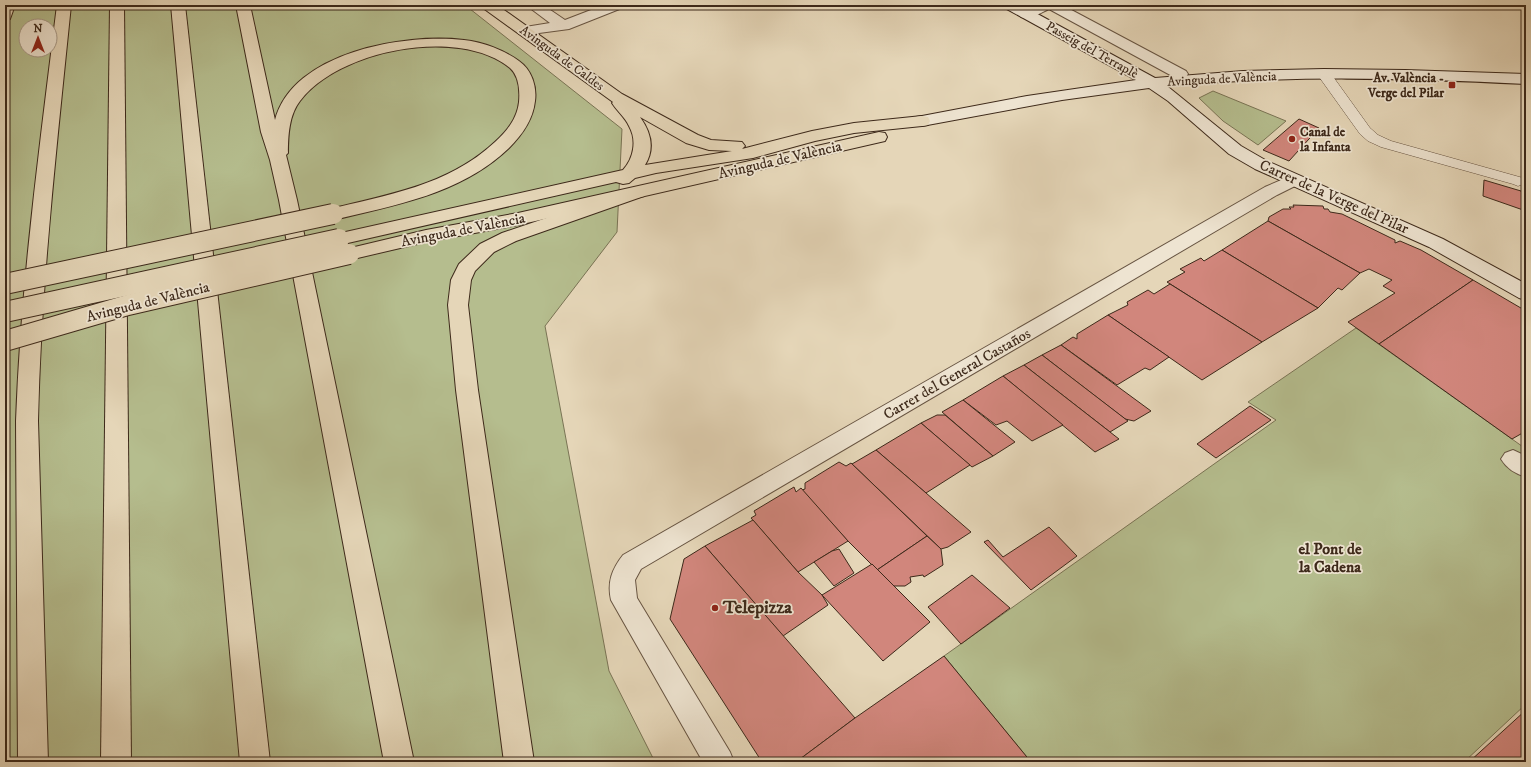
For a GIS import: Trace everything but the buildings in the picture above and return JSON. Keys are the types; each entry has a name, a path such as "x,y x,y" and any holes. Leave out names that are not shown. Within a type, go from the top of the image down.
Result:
{"main road":[{"path":"5,16 8,5"},
{"path":"33,762 27,420 28,365 64,5"},
{"path":"116,762 117,5"},
{"path":"178,5 255,762"},
{"path":"243,5 269,132 279,160 399,762"},
{"name":"Avinguda de Caldes","path":"488,5 616,97 692,139 709,145 726,147 812,136"},
{"path":"5,284 397,199 454,179 482,163 502,146 516,130 526,112 528,92 525,77 514,65 497,54 472,46 442,43 407,44 372,51 346,60 321,72 293,98 285,114 281,129 279,160"},
{"name":"Avinguda de Caldes","path":"616,97 638,126 643,140 635,183"},
{"name":"Avinguda de València","path":"5,341 344,246 426,236 518,219 635,183 656,168 753,152 812,136 854,128 922,121"},
{"name":"Avinguda de València","path":"5,312 66,298 344,246 635,183 870,140 922,121"},
{"path":"519,762 467,390 458,306 461,280 466,268 487,248 509,237 635,183"},
{"path":"5,321 66,298"}],"street":[{"name":"Avinguda de Caldes","path":"533,5 564,26"},
{"path":"524,31 564,26 617,5"},
{"name":"Passeig del Terraplè","path":"1010,5 1153,83"},
{"path":"1026,14 1050,6"},
{"name":"Passeig del Terraplè","path":"1050,6 1180,74"},
{"name":"Avinguda de València","path":"922,121 1004,104 1109,88 1202,78 1324,74 1443,75 1526,79"},
{"name":"Carrer de la Verge del Pilar","path":"1153,83 1174,98 1235,150 1260,165 1436,243 1526,293"},
{"name":"Carrer del General Castaños","path":"719,762 624,600 621,586 624,573 632,562 1270,191 1293,180"}],"lane":[{"path":"1272,5 1286,5"},
{"path":"1324,74 1373,138 1386,144 1518,181"}],"green space":[{"path":"5,5 465,5 622,129 617,232 545,326 609,671 655,762 5,762"},
{"path":"1213,91 1286,121 1258,145 1223,121 1199,98"},
{"path":"1356,328 1526,449 1526,704 1464,762 1031,762 944,656 1276,420 1248,402"}],"place":[{"name":"Av. València - Verge del Pilar","path":"1452,85"},
{"name":"Canal de la Infanta","path":"1292,139"},
{"name":"Telepizza","path":"715,608"}],"district":[{"name":"el Pont de la Cadena","path":"1330,558"}]}
